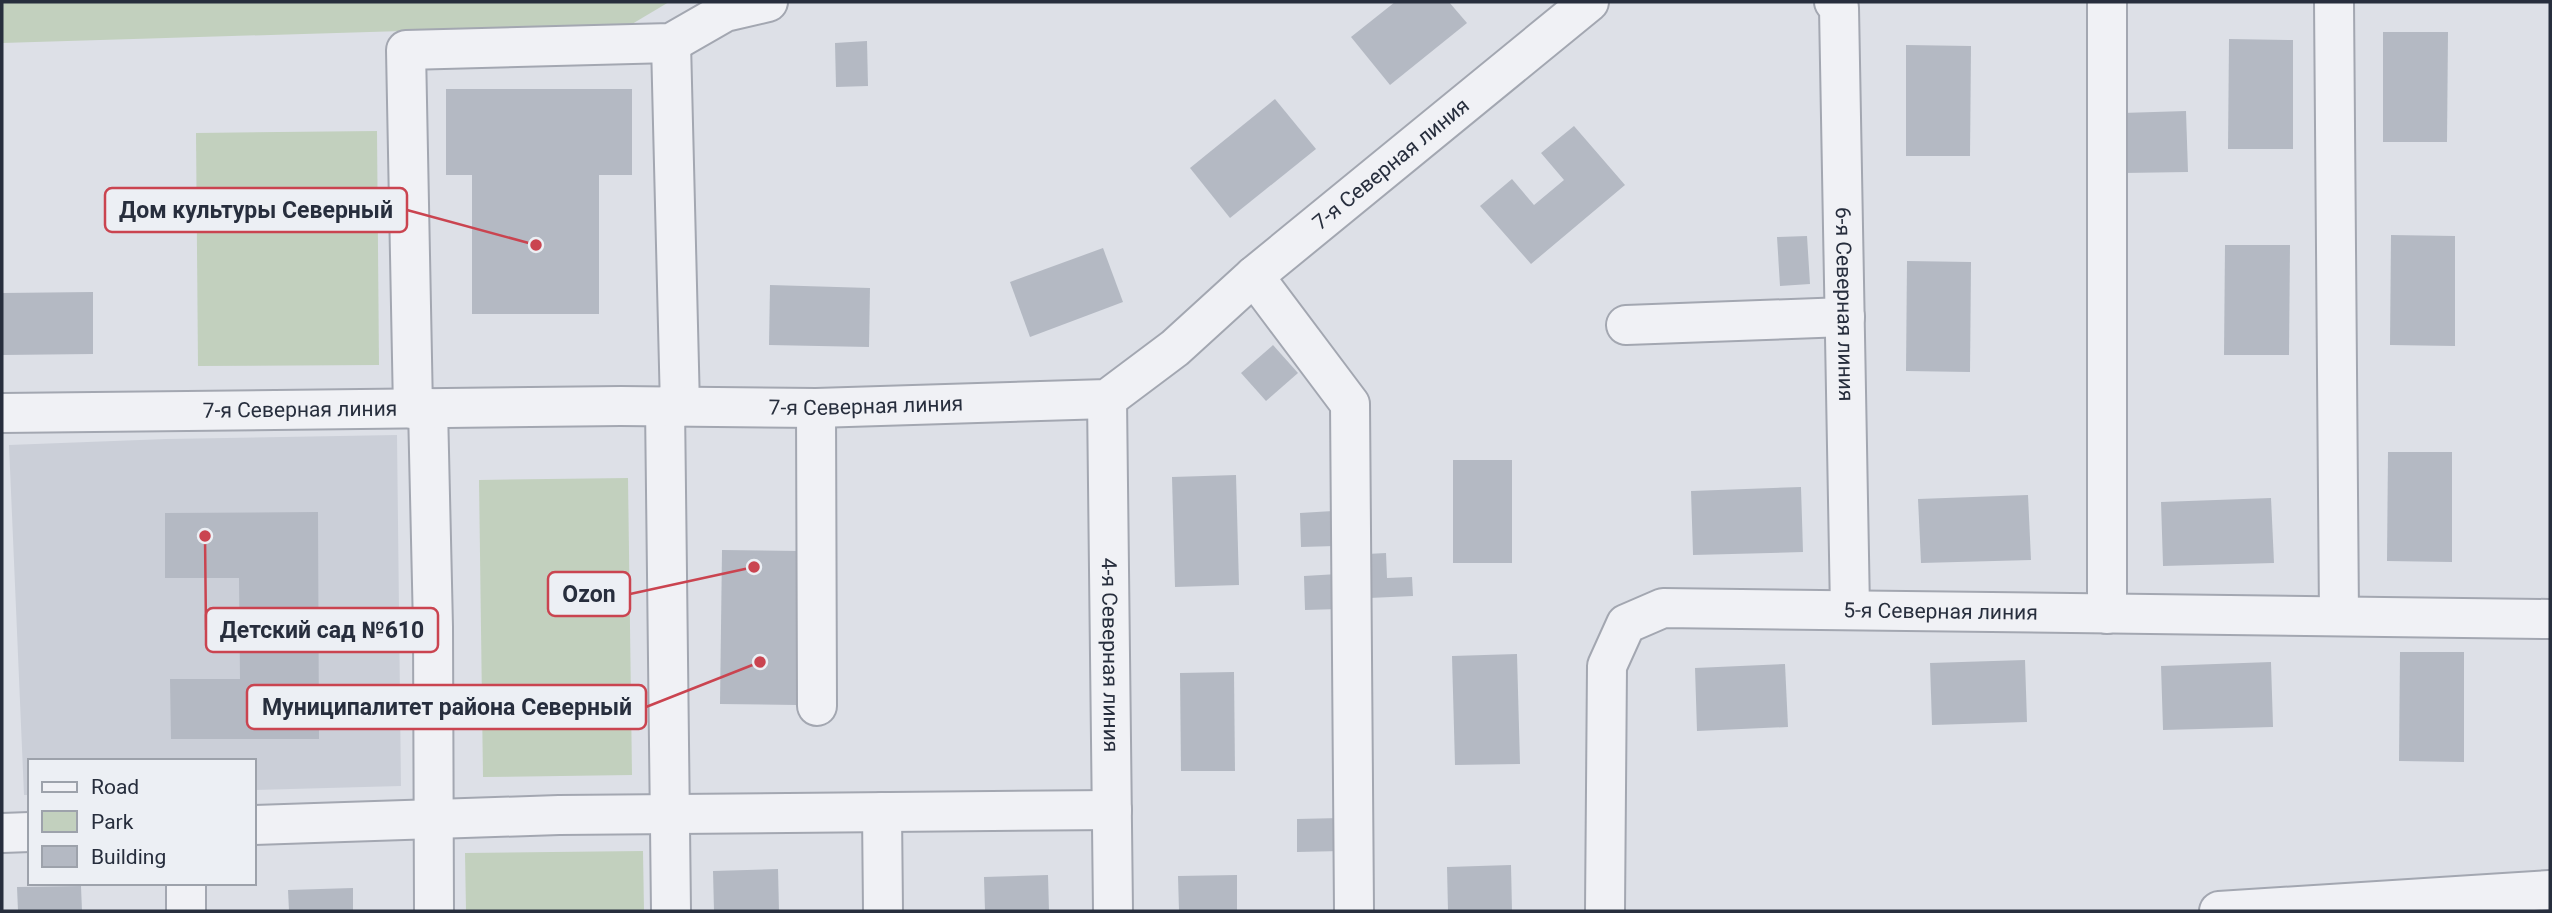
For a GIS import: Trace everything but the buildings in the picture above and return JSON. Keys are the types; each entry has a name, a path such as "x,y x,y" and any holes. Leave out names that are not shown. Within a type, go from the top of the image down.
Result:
{"street":[{"path":"434,911 433,627 420,408 406,50 671,43 724,12 768,2"},
{"name":"7-я Северная линия","path":"2,413 165,425 420,408 816,408 1107,399 1175,348 1254,276 1589,2"},
{"name":"6-я Северная линия","path":"1834,2 1839,8 1850,610"},
{"path":"2106,614 2107,2"},
{"path":"2334,2 2339,617"},
{"path":"671,43 671,911"},
{"path":"1254,276 1350,404 1354,911"},
{"path":"1626,325 1845,317"},
{"name":"4-я Северная линия","path":"1107,399 1113,911"},
{"path":"816,408 817,706"},
{"name":"5-я Северная линия","path":"1605,911 1606,666 1626,624 1664,608 2550,619"},
{"path":"256,825 434,817 1112,810"},
{"path":"882,812 883,911"},
{"path":"2,833 28,832"},
{"path":"186,885 186,911"},
{"path":"2219,911 2550,890"}],"shaded area":[{"path":"397,435 401,786 256,790 256,759 28,759 28,795 24,795 9,445"}],"green space":[{"path":"2,2 669,2 632,24 2,43"},
{"path":"377,131 379,365 198,366 196,133"},
{"path":"628,478 632,775 483,777 479,480"},
{"path":"643,851 644,911 466,911 465,853"}],"place":[{"name":"Дом культуры Северный","path":"536,245"},
{"name":"Детский сад №610","path":"205,536"},
{"name":"Ozon","path":"754,567"},
{"name":"Муниципалитет района Северный","path":"760,662"}]}
